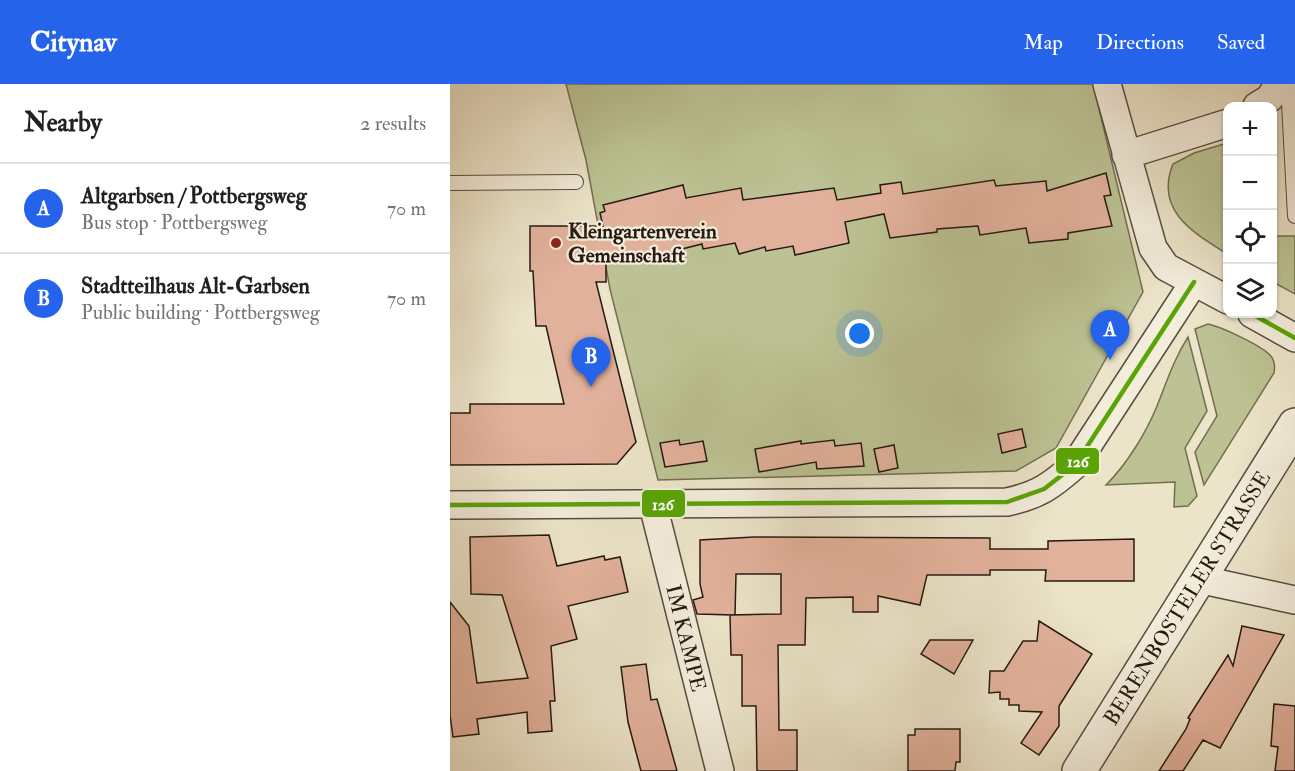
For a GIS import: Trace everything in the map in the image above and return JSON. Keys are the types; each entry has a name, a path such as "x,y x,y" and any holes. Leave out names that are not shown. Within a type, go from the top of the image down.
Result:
{"street":[{"path":"1107,84 1153,248 1166,267 1223,298"},
{"path":"1264,102 1270,98 1278,84"},
{"path":"1126,155 1223,124"},
{"path":"450,505 1007,502 1030,497 1049,488 1075,465 1194,282"},
{"path":"1259,318 1295,338"},
{"name":"BERENBOSTELER STRASSE","path":"1080,771 1295,425"},
{"name":"IM KAMPE","path":"653,505 720,771"},
{"path":"1198,579 1295,600"}],"lane":[{"path":"1288,84 1294,216"},
{"path":"450,183 576,182"}],"green space":[{"path":"566,84 1093,84 1143,292 1056,448 1016,471 658,480 610,289 586,160"},
{"path":"1223,144 1223,251 1190,229 1180,219 1169,195 1173,164 1194,153"},
{"path":"1277,236 1295,236 1295,294 1277,284"},
{"path":"1208,324 1258,346 1270,355 1275,368 1204,485 1195,452 1217,416 1195,329"},
{"path":"1188,337 1207,411 1185,448 1197,496 1188,506 1174,507 1175,482 1106,485 1142,437"}],"building":[{"path":"1106,173 1111,195 1104,196 1112,226 1068,233 1068,239 1029,243 1026,228 980,235 978,226 937,229 937,232 890,238 884,214 845,222 849,243 795,255 793,246 766,251 765,247 739,254 735,243 703,249 702,244 646,258 645,252 606,261 606,282 596,282 636,442 617,464 450,465 450,413 470,413 470,404 564,404 546,326 536,326 533,271 530,271 530,226 603,226 600,213 605,211 603,205 683,185 686,198 741,188 743,200 834,188 837,200 881,193 880,185 901,182 903,194 994,180 996,186 1046,181 1047,191"},
{"path":"1022,429 1026,447 1002,453 998,434"},
{"path":"679,440 680,445 703,441 707,461 665,467 660,443"},
{"path":"834,440 835,446 861,443 864,466 817,469 816,462 759,472 755,449 801,441 801,444"},
{"path":"894,445 898,468 879,472 874,449"},
{"path":"549,535 557,566 604,556 605,560 620,557 628,592 568,606 577,639 551,646 555,701 550,701 552,731 528,733 527,712 477,719 479,734 453,737 450,715 450,602 469,626 477,683 528,678 502,595 471,594 470,537"},
{"path":"754,537 990,538 990,549 1048,549 1048,541 1134,539 1134,581 1045,581 1046,570 990,570 990,575 927,575 920,605 878,596 878,612 853,612 853,597 806,598 805,645 778,645 779,730 797,730 797,771 757,771 756,706 742,706 742,655 731,655 730,615 733,615 697,614 693,600 703,597 700,584 700,540","holes":["736,574 781,574 781,614 735,615"]},
{"path":"1039,621 1092,654 1059,706 1059,726 1039,755 1021,743 1042,712 1019,711 1019,705 1009,705 1009,699 1000,699 1000,692 989,693 990,671 1004,671 1023,641 1037,641"},
{"path":"1242,626 1284,635 1220,748 1203,740 1183,771 1159,771 1186,729 1190,719 1188,718 1228,655 1233,666"},
{"path":"930,640 973,640 954,674 921,654"},
{"path":"646,664 651,700 657,699 677,771 641,771 628,722 621,667"},
{"path":"1274,704 1295,706 1295,771 1275,771 1278,747 1271,746"},
{"path":"915,729 960,729 960,762 956,762 955,771 908,771 908,735 915,735"}],"transit line":[{"name":"126","path":"450,505 1007,502 1044,489 1075,465 1194,282"},
{"name":"126","path":"1259,318 1295,338"}],"place":[{"name":"Kleingartenverein Gemeinschaft","path":"556,243"},
{"name":"Altgarbsen / Pottbergsweg","path":"1110,360"},
{"name":"Stadtteilhaus Alt-Garbsen","path":"591,387"}]}
